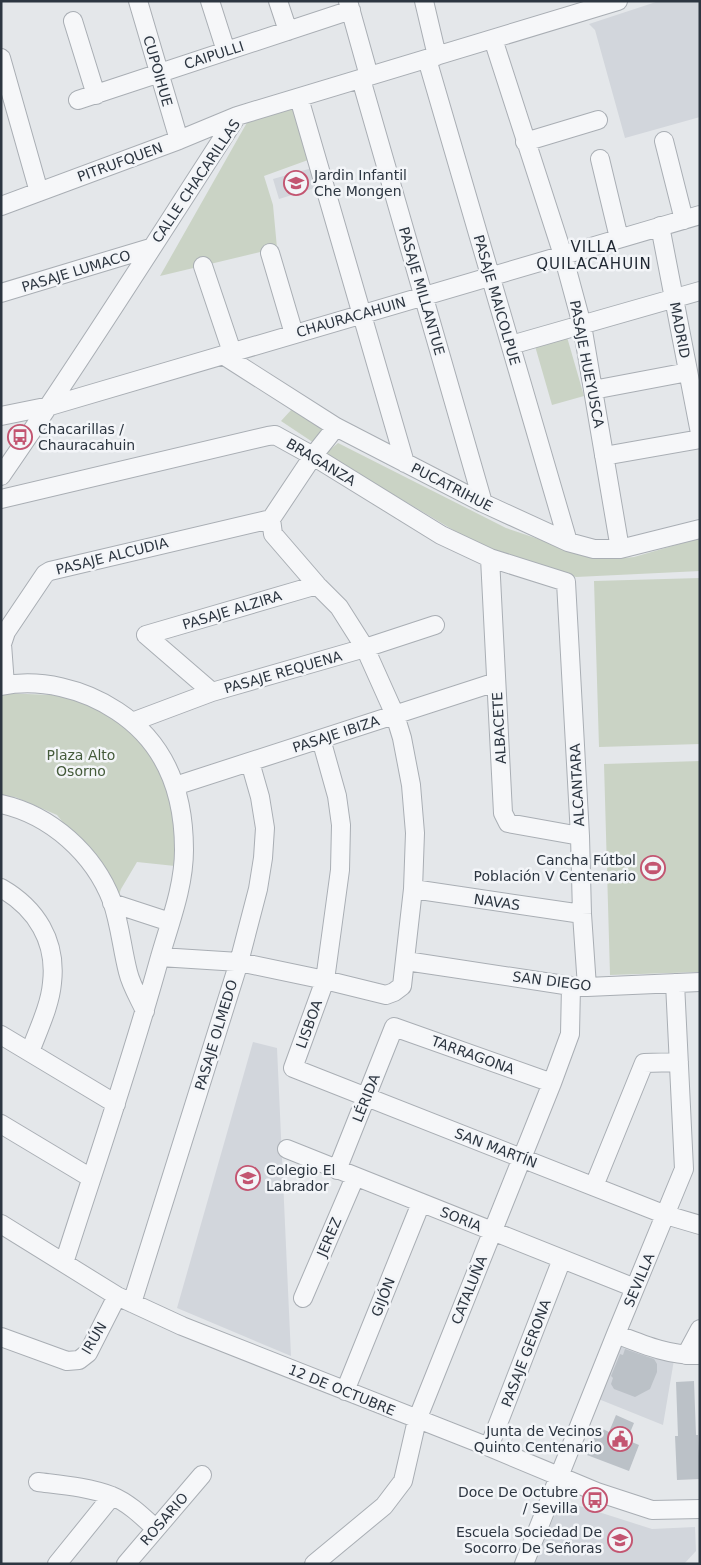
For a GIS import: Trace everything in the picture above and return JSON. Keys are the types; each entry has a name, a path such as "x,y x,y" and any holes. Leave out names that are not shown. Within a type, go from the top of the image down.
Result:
{"street":[{"name":"CUPOIHUE","path":"138,1 179,140"},
{"path":"210,1 226,51"},
{"path":"278,1 288,31"},
{"path":"424,1 432,57"},
{"name":"CALLE CHACARILLAS","path":"1,476 50,406 150,248 238,116 618,1"},
{"name":"CAIPULLI","path":"78,100 288,31 349,6"},
{"name":"PASAJE MILLANTUE","path":"349,6 365,78 423,296 484,503"},
{"path":"73,21 96,95"},
{"name":"PASAJE HUEYUSCA","path":"493,39 563,255 582,325 620,549"},
{"name":"PASAJE MAICOLPUE","path":"432,57 490,276 568,542"},
{"path":"1,58 39,192"},
{"path":"299,98 405,463"},
{"name":"PITRUFQUEN","path":"1,206 238,116"},
{"path":"525,142 598,120"},
{"path":"664,141 692,217"},
{"path":"600,159 620,238"},
{"name":"CHAURACAHUIN","path":"1,416 50,406 692,217"},
{"name":"MADRID","path":"660,226 700,433"},
{"name":"PASAJE LUMACO","path":"1,293 150,248"},
{"path":"270,253 294,334"},
{"path":"203,266 228,354"},
{"path":"511,345 700,290"},
{"name":"PUCATRIHUE","path":"228,354 336,428 484,503 568,542 594,549 620,549 700,528"},
{"path":"593,390 688,372"},
{"path":"160,957 239,962 386,995 402,986 415,861 414,809 408,761 395,715 365,648 338,607 273,534 271,519 313,456 336,428"},
{"name":"BRAGANZA","path":"1,499 275,435 313,456 440,534 490,558 566,582"},
{"path":"604,456 700,439"},
{"name":"PASAJE ALCUDIA","path":"3,686 2,644 6,632 45,574 50,571 271,519"},
{"name":"ALBACETE","path":"490,558 503,813 508,823 580,836"},
{"name":"ALCANTARA","path":"566,582 580,836 582,914 579,986"},
{"name":"PASAJE ALZIRA","path":"212,692 146,635 317,585"},
{"name":"PASAJE REQUENA","path":"132,722 212,692 365,648 435,625"},
{"name":"PASAJE IBIZA","path":"175,786 496,682"},
{"path":"3,686 37,684 70,689 110,706 132,722 152,742 166,764 175,786 182,819 184,852 180,888 145,1011 64,1263"},
{"name":"LISBOA","path":"293,1068 325,980 340,870 341,825 337,796 321,739"},
{"name":"PASAJE OLMEDO","path":"125,1299 239,962 258,889 265,828 260,797 250,762"},
{"path":"1,804 37,817 64,836 82,853 98,873 112,903 128,975 145,1011"},
{"path":"1,888 18,899 33,913 46,935 52,958 50,996 30,1052"},
{"name":"NAVAS","path":"413,889 582,914"},
{"path":"112,903 170,922"},
{"name":"SAN DIEGO","path":"406,961 579,986 700,982"},
{"name":"SEVILLA","path":"524,1564 558,1476 684,1169 675,983"},
{"name":"CATALUÑA","path":"314,1564 384,1506 403,1481 417,1420 570,1034 579,986"},
{"name":"TARRAGONA","path":"394,1027 552,1083"},
{"name":"LÉRIDA","path":"337,1170 394,1027"},
{"path":"1,1035 116,1104"},
{"path":"594,1186 644,1064 678,1062"},
{"name":"SAN MARTÍN","path":"293,1068 666,1215 700,1224"},
{"path":"1,1124 91,1178"},
{"name":"SORIA","path":"287,1149 635,1288"},
{"name":"JEREZ","path":"302,1298 355,1177"},
{"name":"GIJÓN","path":"345,1390 421,1203"},
{"name":"12 DE OCTUBRE","path":"1,1224 125,1299 182,1326 597,1492 652,1510 700,1509"},
{"name":"PASAJE GERONA","path":"490,1448 562,1259"},
{"name":"IRÚN","path":"1,1338 67,1361 79,1360 88,1353 125,1299"},
{"path":"616,1334 657,1350 693,1355 700,1329"},
{"name":"ROSARIO","path":"126,1564 202,1475"},
{"path":"38,1482 71,1486 112,1496 137,1511 156,1529"},
{"path":"57,1564 112,1496"}],"shaded area":[{"path":"659,1 700,1 700,117 625,138 595,30 589,24"},
{"name":"Jardin Infantil Che Mongen","path":"312,168 318,187 279,199 273,179"},
{"name":"Colegio El Labrador","path":"253,1042 277,1048 291,1356 177,1308"},
{"path":"620,1342 674,1360 663,1425 596,1398"},
{"name":"Escuela Sociedad De Socorro De Señoras","path":"561,1500 652,1529 695,1527 696,1551 684,1564 534,1564"}],"green space":[{"path":"293,106 308,160 264,176 273,205 277,248 160,276 249,119"},
{"path":"567,337 584,396 552,405 535,346"},
{"path":"292,409 326,429 314,443 281,421"},
{"path":"338,443 506,528 580,553 613,559 634,557 700,538 700,571 576,577 487,550 325,454"},
{"path":"700,578 700,744 599,747 594,581"},
{"name":"Plaza Alto Osorno","path":"1,693 52,695 86,702 111,711 156,757 167,783 178,846 175,866 137,862 121,889 117,901 78,841 57,815 15,797 1,796"},
{"name":"Cancha Fútbol Población V Centenario","path":"700,761 700,972 610,975 604,764"}],"building":[{"path":"625,1349 654,1359 657,1364 657,1372 650,1389 635,1397 614,1389 611,1384 613,1378 611,1376 620,1354 623,1355"},
{"path":"694,1381 700,1479 677,1480 675,1436 678,1436 676,1382"},
{"path":"616,1415 634,1423 627,1440 639,1445 629,1471 587,1455 599,1427 609,1432"}],"place":[{"name":"Jardin Infantil Che Mongen","path":"296,183"},
{"name":"Chacarillas / Chauracahuin","path":"20,437"},
{"name":"Cancha Fútbol Población V Centenario","path":"653,868"},
{"name":"Colegio El Labrador","path":"248,1178"},
{"name":"Junta de Vecinos Quinto Centenario","path":"620,1439"},
{"name":"Doce De Octubre / Sevilla","path":"595,1500"},
{"name":"Escuela Sociedad De Socorro De Señoras","path":"620,1540"}],"district":[{"name":"VILLA QUILACAHUIN","path":"594,256"}]}
